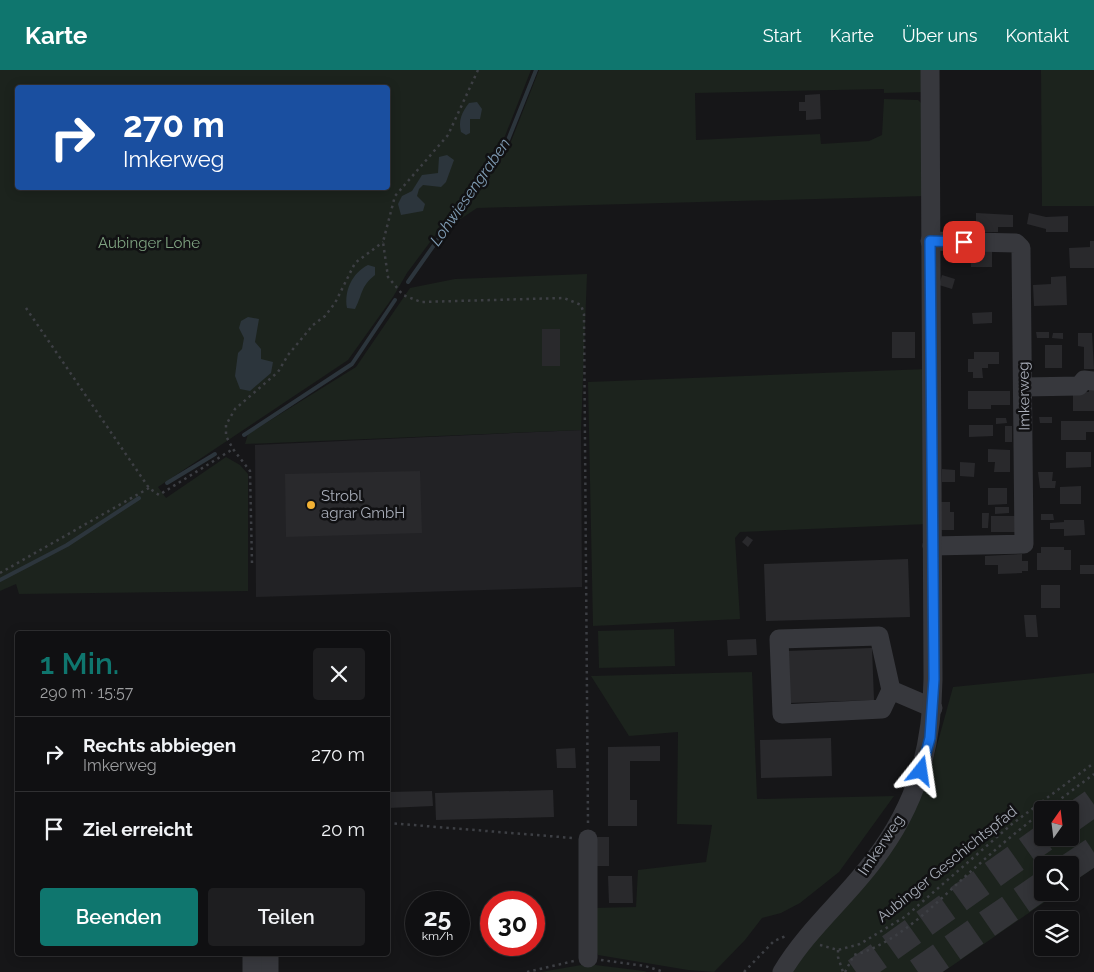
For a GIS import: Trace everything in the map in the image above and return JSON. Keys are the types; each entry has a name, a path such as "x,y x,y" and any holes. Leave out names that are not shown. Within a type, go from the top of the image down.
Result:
{"street":[{"name":"Imkerweg","path":"782,972 804,941 874,860 895,828 921,771 930,738 933,708 930,70"},
{"name":"Imkerweg","path":"930,241 1016,243 1021,248 1024,387 1024,544 932,546"},
{"path":"1024,387 1079,386 1084,380 1094,381"},
{"path":"878,636 891,690 882,709 782,714 779,639 878,636"},
{"path":"891,690 933,708"},
{"path":"588,839 588,958"},
{"path":"252,956 252,972"},
{"path":"269,956 269,972"}],"path":[{"path":"390,822 588,839 584,314 581,305 564,298 421,302 403,295 388,277 383,242 395,196 448,135 478,70"},
{"path":"252,563 250,471 233,449 226,436 226,425 235,409 278,372 288,355 335,303 355,263 383,242"},
{"path":"26,308 149,488 159,495 233,449"},
{"path":"0,573 149,488"},
{"name":"Aubinger Geschichtspfad","path":"838,950 860,944 906,916 1012,824 1094,763"},
{"path":"1058,801 1094,774"},
{"path":"844,972 854,955 886,942 914,921 1034,818"},
{"path":"804,941 838,950 838,957 844,972"},
{"path":"527,972 588,958 645,966 664,972"}],"shaded area":[{"path":"477,102 482,109 480,119 470,119 470,133 466,135 461,132 461,116 469,103"},
{"path":"447,155 454,160 446,182 441,187 423,185 419,189 417,196 425,204 423,211 401,215 398,204 402,196 412,191 422,175 438,173 439,157"},
{"path":"368,265 375,267 375,275 364,287 355,309 347,308 346,302 350,283 362,268"},
{"path":"248,317 259,319 255,342 261,349 261,359 273,362 271,373 250,391 240,389 235,376 238,353 242,349 244,338 239,328 241,321"},
{"path":"581,430 582,587 256,597 255,445"}],"green space":[{"name":"Aubinger Lohe","path":"0,70 531,70 505,136 468,191 407,273 393,297 348,360 158,487 166,498 226,457 240,465 248,474 248,591 19,594 16,584 0,591"},
{"path":"539,70 926,70 926,92 884,93 884,89 695,93 696,140 820,134 821,144 869,141 882,135 884,99 918,100 926,108 926,196 477,208 459,220 510,144"},
{"path":"1041,70 1094,70 1094,206 1042,206"},
{"path":"587,274 581,430 245,444 248,434 356,367 410,288 455,279"},
{"path":"928,369 928,524 740,532 735,538 740,619 593,626 588,382"},
{"path":"674,629 675,666 599,668 598,631"},
{"path":"752,672 757,799 894,796 839,872 800,903 781,913 762,918 745,940 714,972 688,970 598,955 593,941 592,908 636,907 638,870 706,862 712,825 677,824 678,732 629,736 591,676"},
{"path":"1094,673 1094,868 1079,878 1079,856 1034,856 1034,901 1046,901 943,972 789,972 928,778 953,687"},
{"path":"587,964 644,971 647,972 541,972"}],"building":[{"path":"820,94 821,119 806,120 806,111 799,111 799,102 805,102 805,95"},
{"path":"976,213 1013,215 1013,227 998,227 998,232 976,232"},
{"path":"1029,213 1046,217 1068,216 1068,232 1046,232 1046,229 1027,224"},
{"path":"1090,241 1094,241 1094,268 1070,268 1069,248 1090,247"},
{"path":"970,249 992,249 992,267 971,267"},
{"path":"942,275 955,279 952,289 939,285"},
{"path":"1066,276 1067,305 1034,306 1033,285 1051,284 1051,277"},
{"path":"992,312 992,323 973,324 972,313"},
{"path":"542,329 560,329 560,366 542,366"},
{"path":"892,332 915,332 915,358 892,358"},
{"path":"1036,332 1049,332 1049,338 1037,338"},
{"path":"1053,333 1063,333 1063,339 1052,338"},
{"path":"1078,333 1092,333 1094,369 1084,369 1084,347 1078,346"},
{"path":"1045,345 1062,345 1062,368 1045,368"},
{"path":"974,352 999,352 999,364 988,364 988,368 982,368 983,378 973,378 973,372 968,372 968,359 974,359"},
{"path":"1089,386 1094,386 1094,411 1073,411 1073,392 1089,392"},
{"path":"968,391 1010,391 1010,405 991,405 991,409 968,409"},
{"path":"1039,417 1052,417 1052,423 1040,423"},
{"path":"996,418 1006,418 1007,423 996,424"},
{"path":"1061,421 1094,421 1094,432 1086,432 1086,440 1061,440"},
{"path":"969,425 993,425 993,436 969,437"},
{"path":"1005,426 1012,426 1012,442 1005,442"},
{"path":"988,449 1010,450 1010,472 994,472 995,462 988,462"},
{"path":"1066,452 1091,452 1091,467 1066,468"},
{"path":"960,462 975,463 974,477 960,476"},
{"path":"942,469 955,470 955,482 942,482"},
{"path":"420,471 422,533 286,537 285,474"},
{"path":"1038,472 1053,472 1052,481 1056,481 1055,488 1040,488"},
{"path":"1081,486 1081,504 1060,504 1060,487"},
{"path":"988,488 1007,488 1007,504 988,505"},
{"path":"939,502 950,502 950,512 954,512 954,530 939,530"},
{"path":"995,507 1009,507 1009,513 995,514"},
{"path":"982,513 989,513 988,528 982,528"},
{"path":"1041,514 1053,514 1054,520 1041,520"},
{"path":"991,516 1016,516 1016,532 991,532"},
{"path":"1064,520 1084,520 1085,535 1064,536 1064,529 1050,529 1050,523 1064,522"},
{"path":"747,536 753,540 748,547 742,542"},
{"path":"1041,547 1064,547 1064,550 1071,550 1071,570 1037,570 1037,553 1041,553"},
{"path":"1022,554 1022,561 1028,561 1028,571 1022,571 1022,573 998,574 998,565 985,565 985,556"},
{"path":"908,559 910,617 766,621 764,564"},
{"path":"1080,565 1094,565 1094,574 1080,574"},
{"path":"1041,585 1060,585 1060,608 1041,608"},
{"path":"1024,615 1036,615 1038,637 1026,637"},
{"path":"756,639 757,655 728,656 727,640"},
{"path":"872,648 874,700 789,703 787,651"},
{"path":"831,738 832,776 761,778 760,740"},
{"path":"660,746 660,761 630,761 630,800 637,800 637,826 608,826 608,747"},
{"path":"575,748 576,768 557,768 556,749"},
{"path":"553,790 554,817 436,820 435,793"},
{"path":"432,791 433,806 390,808 390,792"},
{"path":"593,837 609,837 609,866 593,866"},
{"path":"608,876 632,876 633,903 609,903"}],"waterway":[{"name":"Lohwiesengraben","path":"408,282 508,140 536,70"},
{"path":"244,435 352,364 395,300"},
{"path":"167,483 215,454"},
{"path":"0,580 67,545 139,498"}],"tunnel":[{"path":"1079,813 1094,802"},
{"path":"856,972 1034,845"},
{"path":"1079,861 1094,851"},
{"path":"918,972 1034,892"}],"place":[{"name":"Strobl agrar GmbH","path":"311,505"}],"route":[{"path":"921,771 930,738 934,679 930,241 964,242"}]}
